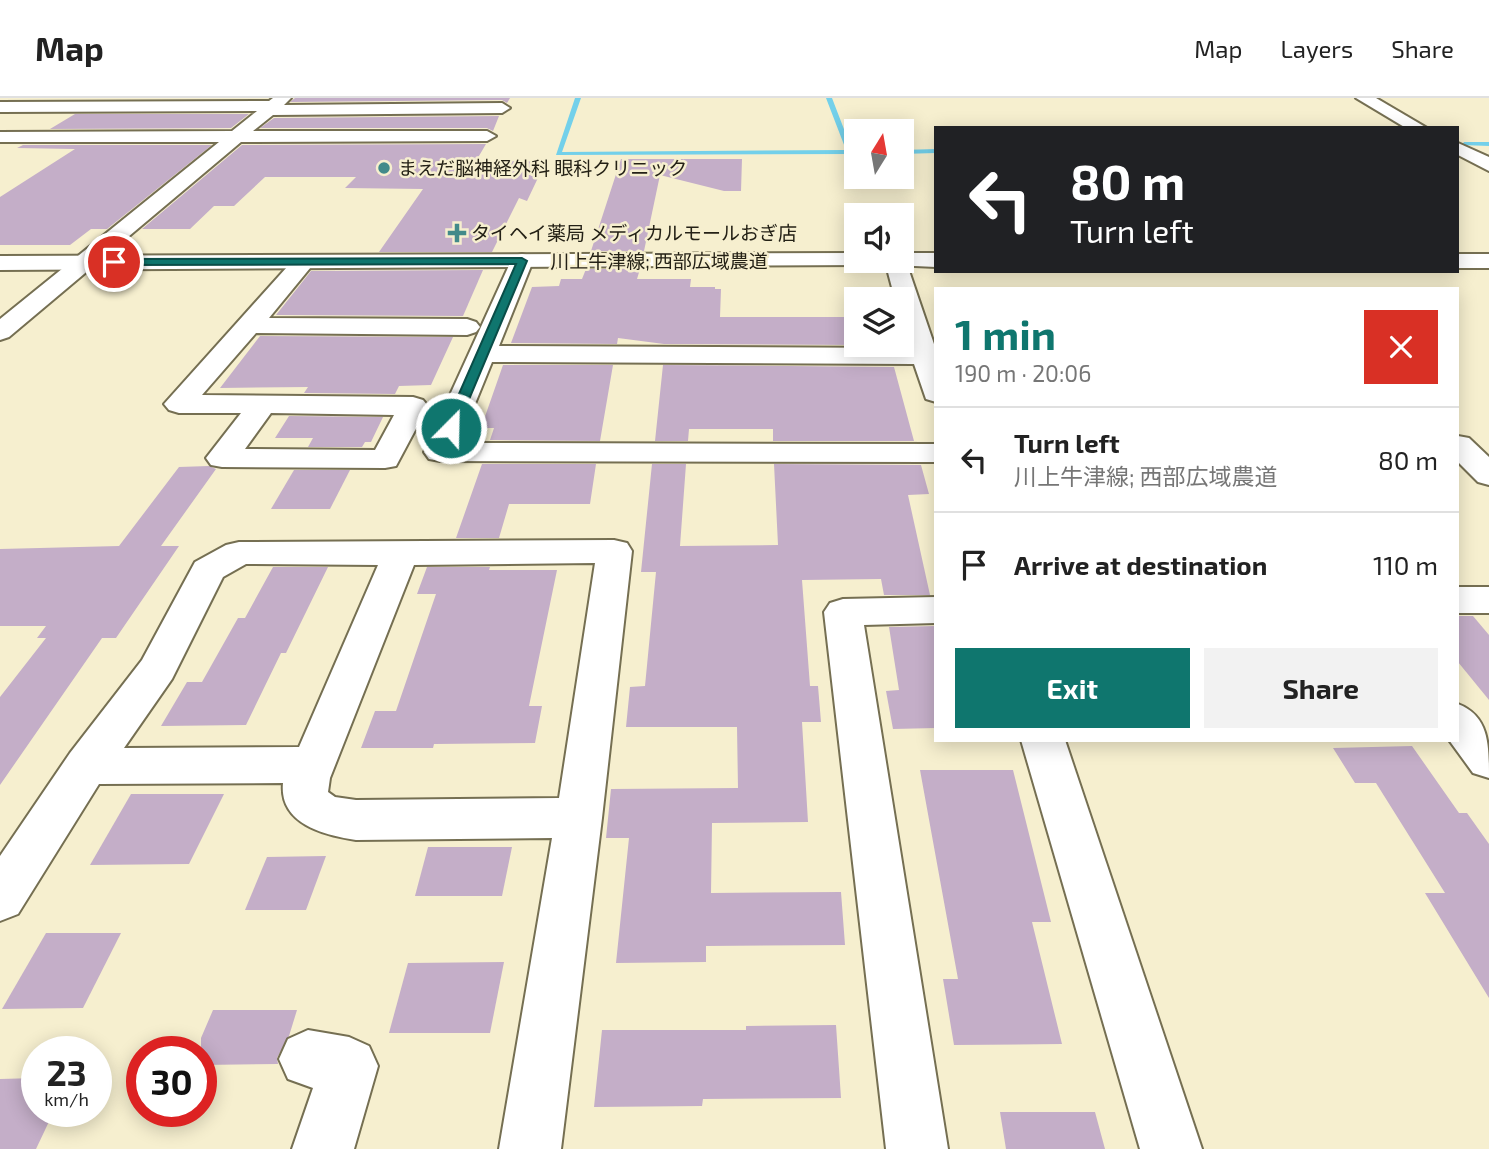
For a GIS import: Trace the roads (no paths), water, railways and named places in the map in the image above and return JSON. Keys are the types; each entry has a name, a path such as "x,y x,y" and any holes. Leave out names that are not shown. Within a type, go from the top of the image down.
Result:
{"street":[{"path":"1364,98 1415,126"},
{"path":"436,136 460,103"},
{"path":"0,107 460,103 502,108"},
{"path":"0,332 276,105"},
{"path":"0,129 42,107"},
{"path":"0,137 487,136"},
{"path":"1459,149 1489,165"},
{"name":"川上牛津線; 西部広域農道","path":"0,263 844,260"},
{"path":"914,260 934,260"},
{"path":"522,261 440,452 934,453"},
{"path":"1459,261 1489,261"},
{"path":"262,405 222,458 385,459 413,406 179,404 304,262"},
{"path":"901,273 927,342 934,382"},
{"path":"248,325 467,327"},
{"path":"482,355 927,342"},
{"path":"1459,445 1489,475"},
{"path":"0,898 86,766 158,669 208,570 239,553 614,551 579,818 530,1149"},
{"path":"401,554 305,787 311,804 326,816 356,820 579,818"},
{"path":"1459,600 1489,600"},
{"path":"917,1149 843,612 934,610"},
{"path":"1459,721 1489,760"},
{"path":"1045,742 1171,1149"},
{"path":"86,766 313,765"},
{"path":"308,1059 349,1066 323,1149"}],"waterway":[{"path":"578,98 558,154 844,152"},
{"path":"829,98 844,137"},
{"path":"1464,144 1489,144"},
{"path":"914,152 934,151"}],"place":[{"name":"まえだ脳神経外科 眼科クリニック","path":"384,168"},
{"name":"タイヘイ薬局 メディカルモールおぎ店","path":"457,233"}]}
